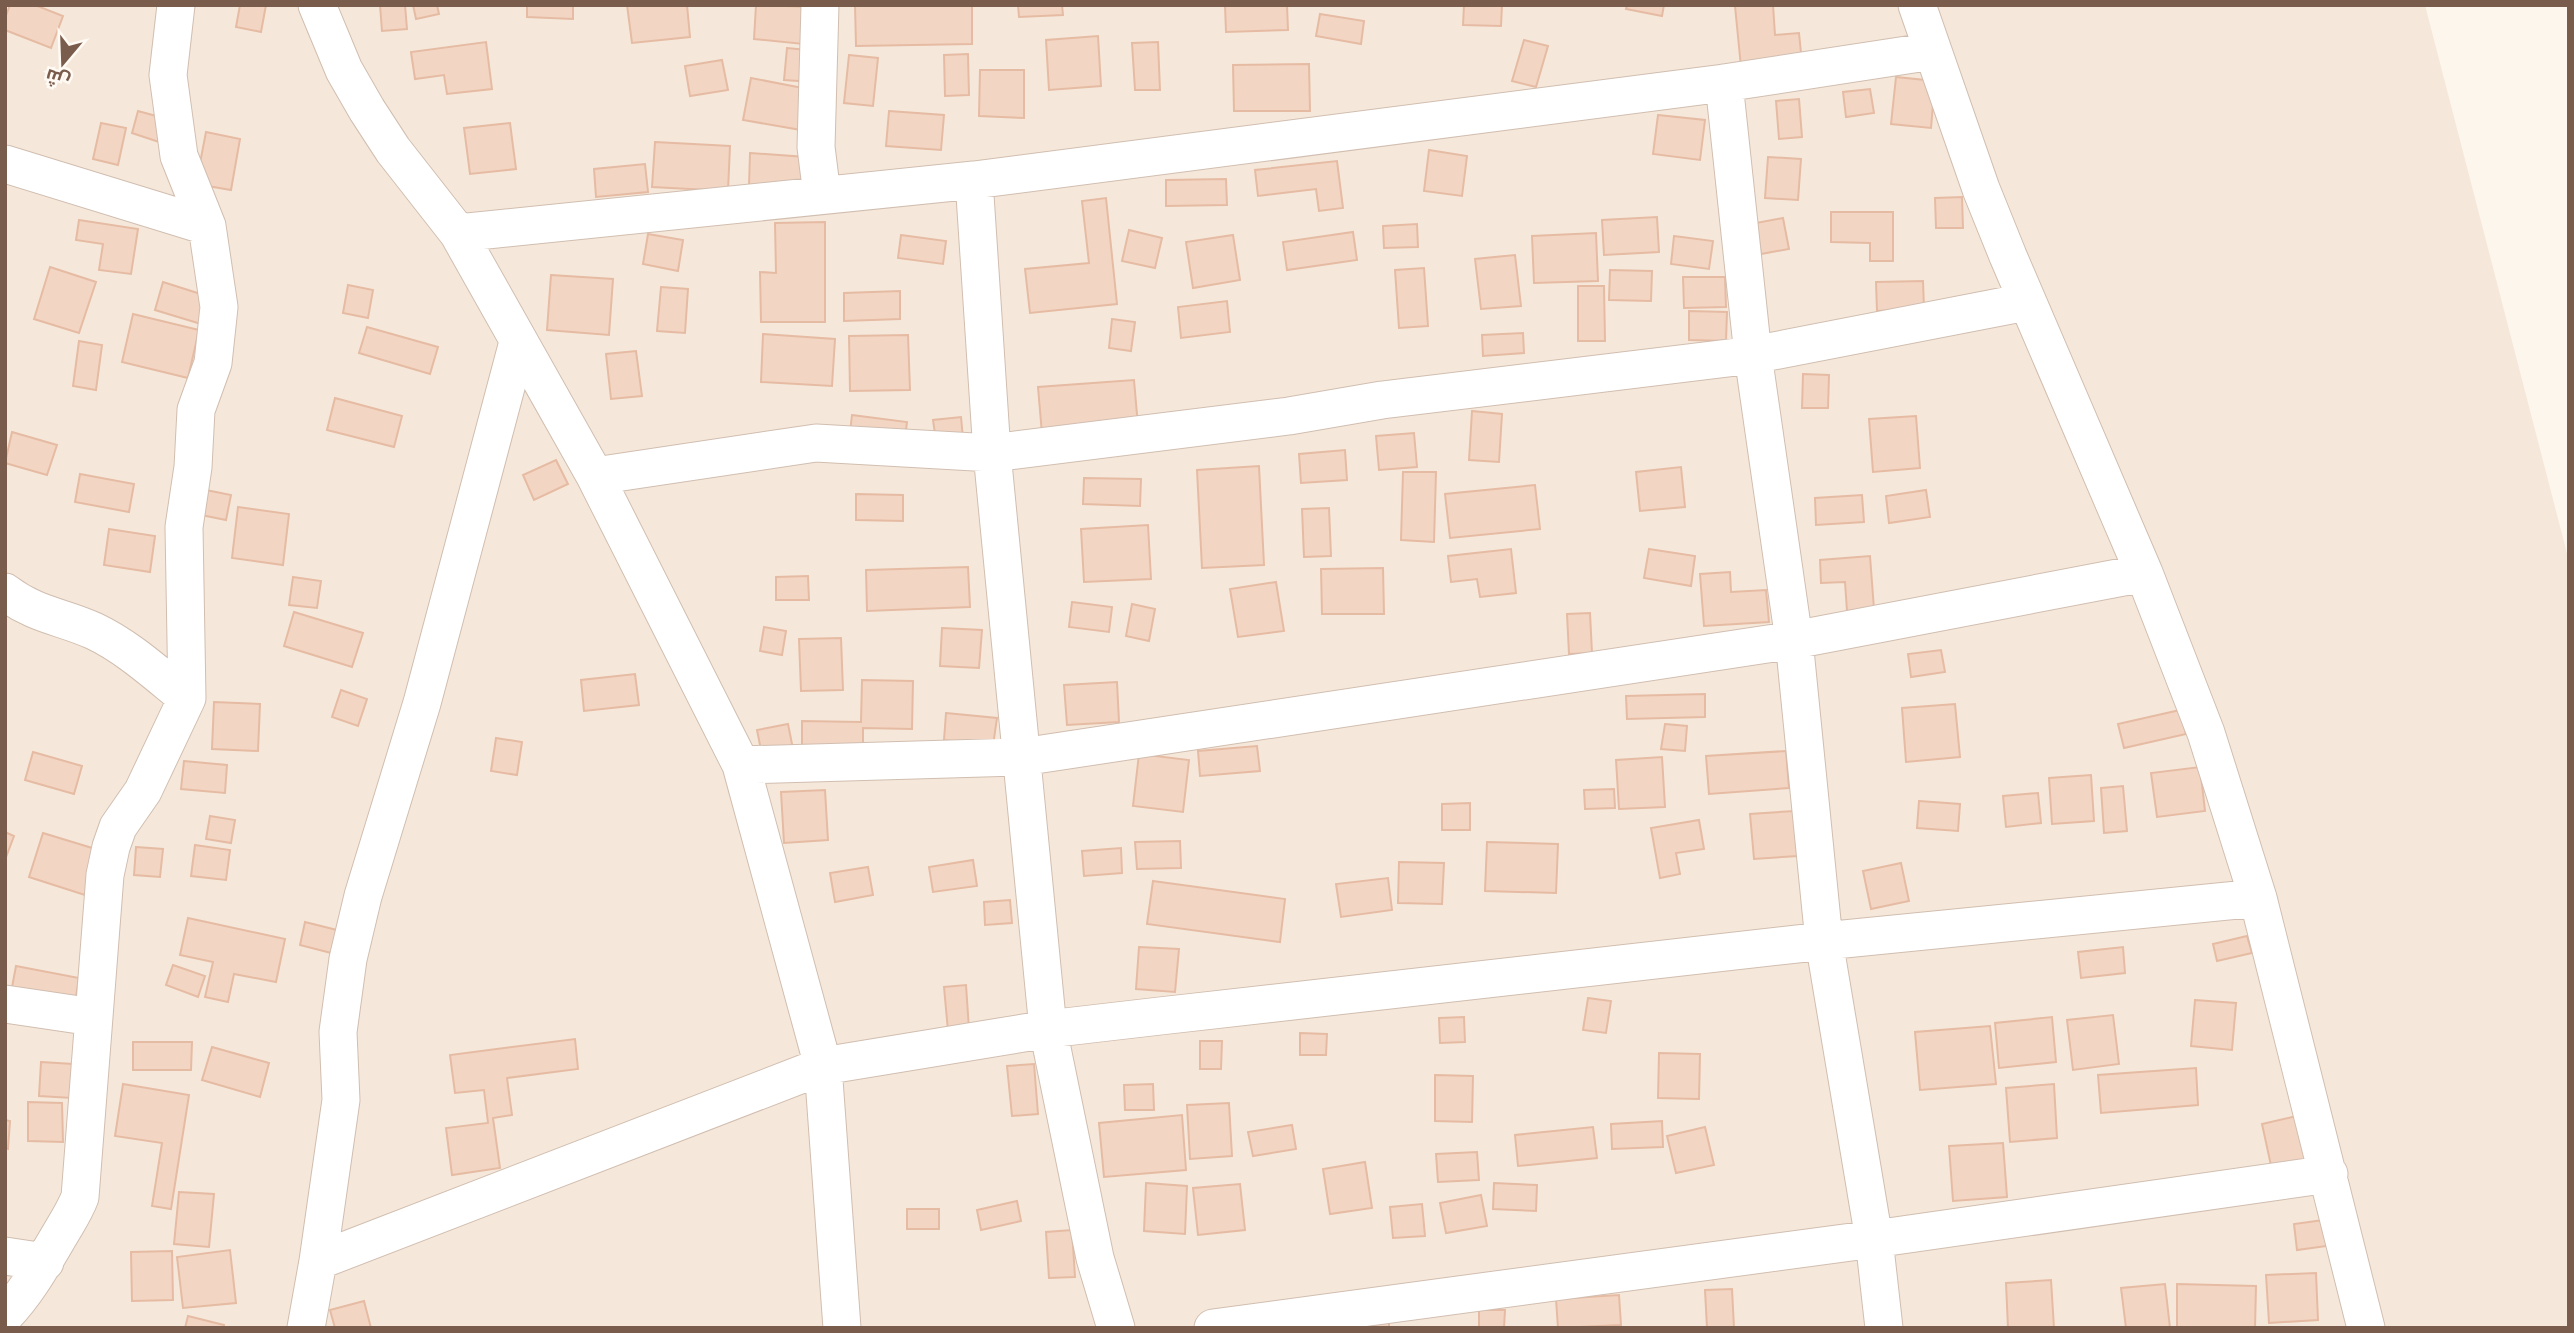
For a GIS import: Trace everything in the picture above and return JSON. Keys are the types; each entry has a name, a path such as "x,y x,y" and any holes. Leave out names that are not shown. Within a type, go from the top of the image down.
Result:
{"street":[{"path":"5,1315 23,1296 45,1262 73,1214 79,1197 105,875 111,847 118,827 143,792 159,761 187,698 184,527 193,467 196,410 213,363 219,307 207,226 179,156 177,142 168,75 176,5"},
{"path":"317,5 344,70 367,110 393,150 458,233 595,476 741,765 823,1066 842,1328"},
{"path":"820,5 816,147 822,195"},
{"path":"1917,5 1981,189 2026,302 2144,573 2206,733 2258,898 2366,1328"},
{"path":"458,233 974,180 1724,83 1933,51"},
{"path":"1724,83 1753,355 1794,640 1824,941 1874,1239 1884,1328"},
{"path":"5,163 207,226"},
{"path":"974,180 992,453 1048,1030 1096,1258 1116,1328"},
{"path":"595,476 816,443 992,453 1289,416 1382,400 1753,355 2026,302"},
{"path":"306,1328 341,1100 338,1032 348,960 363,895 422,704 518,342"},
{"path":"741,765 1022,757 1794,640 2144,573"},
{"path":"5,592 23,606 97,632 137,658 187,698"},
{"path":"318,1261 823,1066 1048,1030 1824,941 2258,898"},
{"path":"5,1004 93,1017"},
{"path":"1213,1328 1874,1239 2329,1174"},
{"path":"5,1256 45,1262"}],"shaded area":[{"path":"5,5 2425,5 2569,561 2569,1328 5,1328"}],"building":[{"path":"10,5 35,5 63,16 51,48 5,30 5,18"},
{"path":"240,5 266,5 261,32 236,27"},
{"path":"380,5 405,5 407,29 382,31"},
{"path":"413,5 437,5 439,14 416,19"},
{"path":"527,5 573,5 573,19 527,17"},
{"path":"627,5 687,5 690,37 632,43"},
{"path":"756,5 816,7 813,45 754,39"},
{"path":"855,5 972,5 972,44 856,46"},
{"path":"1018,5 1062,5 1063,15 1019,17"},
{"path":"1225,5 1287,5 1288,30 1226,32"},
{"path":"1464,5 1502,5 1501,26 1463,25"},
{"path":"1627,5 1664,5 1662,16 1626,9"},
{"path":"1773,5 1775,35 1799,33 1802,63 1741,67 1735,6"},
{"path":"1320,14 1364,21 1361,44 1316,36"},
{"path":"1098,36 1101,86 1049,90 1046,40"},
{"path":"1524,40 1548,46 1536,87 1512,81"},
{"path":"486,42 492,89 447,94 444,75 415,79 411,52"},
{"path":"1158,42 1160,90 1135,90 1132,43"},
{"path":"787,48 816,51 813,82 784,80"},
{"path":"968,54 969,95 945,96 944,55"},
{"path":"849,55 878,58 873,106 844,103"},
{"path":"722,60 728,90 690,96 685,66"},
{"path":"1309,64 1310,111 1234,111 1233,65"},
{"path":"980,70 1024,70 1024,118 979,116"},
{"path":"1896,77 1935,81 1931,128 1891,124"},
{"path":"751,78 808,89 801,130 743,120"},
{"path":"1870,89 1874,113 1846,117 1843,92"},
{"path":"1799,99 1802,137 1779,139 1776,101"},
{"path":"138,111 167,119 159,142 132,133"},
{"path":"889,111 944,115 941,150 886,146"},
{"path":"1658,115 1705,120 1700,160 1653,154"},
{"path":"101,123 126,128 118,165 93,159"},
{"path":"510,123 516,169 470,174 464,128"},
{"path":"206,132 240,139 231,190 196,184"},
{"path":"655,142 730,146 728,191 652,187"},
{"path":"1429,150 1467,156 1462,196 1424,191"},
{"path":"750,153 806,157 805,189 749,186"},
{"path":"1768,157 1801,159 1798,200 1765,198"},
{"path":"1337,161 1343,208 1319,211 1316,189 1258,196 1255,170"},
{"path":"645,164 648,192 596,197 594,169"},
{"path":"1226,179 1227,205 1166,206 1166,180"},
{"path":"1962,197 1963,228 1936,228 1935,198"},
{"path":"1106,198 1117,304 1030,313 1025,269 1089,263 1082,201"},
{"path":"1831,212 1893,212 1893,261 1870,261 1870,243 1831,242"},
{"path":"1657,217 1659,252 1604,255 1602,220"},
{"path":"1783,218 1789,249 1761,254 1756,223"},
{"path":"79,220 138,229 131,274 99,270 103,244 76,240"},
{"path":"825,222 825,322 761,322 760,272 776,273 775,223"},
{"path":"1417,224 1418,247 1384,248 1383,226"},
{"path":"1129,230 1162,238 1155,268 1122,261"},
{"path":"1353,232 1357,260 1287,270 1283,242"},
{"path":"1596,233 1598,281 1534,283 1532,236"},
{"path":"648,234 683,240 678,271 643,264"},
{"path":"901,235 946,241 943,264 898,258"},
{"path":"1233,235 1240,280 1193,288 1186,242"},
{"path":"1674,236 1713,241 1709,269 1671,264"},
{"path":"1515,255 1521,306 1481,309 1475,259"},
{"path":"50,267 96,282 79,333 34,319"},
{"path":"1424,268 1428,326 1399,328 1395,270"},
{"path":"1610,270 1652,271 1651,301 1609,300"},
{"path":"551,275 613,279 609,335 547,330"},
{"path":"1683,277 1725,277 1726,307 1684,308"},
{"path":"1923,281 1924,309 1877,311 1876,282"},
{"path":"163,282 210,297 201,324 155,310"},
{"path":"348,285 373,290 368,318 343,313"},
{"path":"1578,286 1604,286 1605,341 1578,341"},
{"path":"661,287 688,289 685,333 657,331"},
{"path":"900,291 900,319 844,321 844,293"},
{"path":"1227,301 1230,332 1181,338 1178,307"},
{"path":"1689,311 1727,312 1726,341 1689,340"},
{"path":"133,314 199,330 188,378 122,362"},
{"path":"1112,319 1135,322 1131,351 1109,348"},
{"path":"367,327 438,347 430,374 359,353"},
{"path":"1523,333 1524,353 1483,356 1482,335"},
{"path":"763,334 835,339 832,386 761,382"},
{"path":"908,335 910,390 850,391 849,336"},
{"path":"79,341 102,345 96,390 73,386"},
{"path":"636,351 642,396 611,399 606,354"},
{"path":"1803,374 1829,375 1828,408 1802,408"},
{"path":"1134,380 1138,426 1042,434 1038,387"},
{"path":"335,398 402,416 394,447 327,430"},
{"path":"1472,411 1502,414 1499,462 1469,460"},
{"path":"852,415 907,422 904,446 849,441"},
{"path":"1916,416 1920,468 1873,472 1869,419"},
{"path":"961,417 963,438 936,441 933,420"},
{"path":"12,432 57,445 47,475 5,463"},
{"path":"1414,433 1417,467 1379,470 1376,436"},
{"path":"1345,450 1347,480 1301,483 1299,454"},
{"path":"556,460 568,484 534,500 523,475"},
{"path":"1259,466 1264,565 1202,568 1197,470"},
{"path":"1681,467 1685,507 1640,511 1636,472"},
{"path":"1403,472 1436,472 1434,542 1401,540"},
{"path":"80,474 134,484 129,512 75,502"},
{"path":"1084,478 1141,479 1140,506 1083,504"},
{"path":"1535,485 1540,529 1450,538 1445,494"},
{"path":"201,489 231,495 226,520 196,514"},
{"path":"1926,490 1930,517 1889,523 1886,496"},
{"path":"856,494 903,495 903,521 856,520"},
{"path":"1862,495 1864,522 1816,525 1815,498"},
{"path":"238,507 289,514 283,565 232,558"},
{"path":"1329,508 1331,556 1304,557 1302,509"},
{"path":"1148,525 1151,579 1084,582 1081,529"},
{"path":"109,529 155,536 150,572 104,565"},
{"path":"1511,549 1516,593 1480,597 1477,579 1451,582 1448,556"},
{"path":"1649,549 1695,556 1691,586 1644,578"},
{"path":"1870,556 1874,609 1847,611 1845,582 1821,583 1820,560"},
{"path":"968,567 970,607 867,611 866,570"},
{"path":"1383,568 1384,614 1322,614 1321,569"},
{"path":"1730,572 1731,592 1766,590 1769,622 1704,626 1700,574"},
{"path":"808,576 809,600 776,600 776,577"},
{"path":"293,577 321,581 317,608 289,605"},
{"path":"1276,582 1284,631 1238,637 1230,589"},
{"path":"1072,602 1112,607 1109,632 1069,627"},
{"path":"1132,604 1155,609 1149,641 1126,636"},
{"path":"294,612 363,633 352,667 284,646"},
{"path":"1590,613 1592,653 1569,654 1567,614"},
{"path":"764,627 786,631 782,655 760,651"},
{"path":"942,628 982,630 979,668 940,666"},
{"path":"841,638 843,690 801,691 799,639"},
{"path":"1941,650 1945,672 1911,677 1908,654"},
{"path":"635,674 639,705 584,711 581,680"},
{"path":"862,680 913,681 912,729 863,728 863,754 802,753 802,721 861,722"},
{"path":"1117,682 1119,722 1067,725 1064,685"},
{"path":"341,690 367,699 358,726 332,717"},
{"path":"1705,694 1705,717 1627,719 1626,696"},
{"path":"214,702 260,704 258,751 212,749"},
{"path":"1955,704 1960,757 1906,762 1902,708"},
{"path":"2180,710 2186,734 2124,748 2118,724"},
{"path":"946,713 997,718 993,746 944,740"},
{"path":"788,724 793,749 762,755 757,730"},
{"path":"1665,724 1687,726 1685,751 1661,749"},
{"path":"496,738 522,742 517,775 491,771"},
{"path":"1257,746 1260,771 1200,776 1198,751"},
{"path":"1786,751 1789,788 1709,794 1706,756"},
{"path":"33,752 82,766 74,794 25,780"},
{"path":"1139,754 1189,760 1183,812 1133,806"},
{"path":"1662,757 1665,807 1619,809 1616,760"},
{"path":"184,761 227,765 225,793 181,789"},
{"path":"2200,767 2205,811 2157,817 2151,773"},
{"path":"2091,775 2094,821 2052,824 2049,778"},
{"path":"2123,786 2127,831 2104,833 2101,788"},
{"path":"1614,789 1615,808 1585,809 1584,790"},
{"path":"825,790 828,840 784,843 781,792"},
{"path":"2038,793 2041,823 2006,827 2003,796"},
{"path":"1919,801 1960,804 1958,831 1917,828"},
{"path":"1470,803 1470,830 1442,830 1442,804"},
{"path":"1794,811 1798,856 1754,859 1750,814"},
{"path":"210,816 235,820 231,843 206,839"},
{"path":"1699,820 1704,849 1676,853 1680,874 1660,878 1651,828"},
{"path":"5,832 14,836 5,860"},
{"path":"43,833 102,851 88,896 29,877"},
{"path":"1180,841 1181,868 1137,869 1135,842"},
{"path":"1487,842 1558,844 1556,893 1485,891"},
{"path":"195,845 230,850 226,880 191,876"},
{"path":"136,847 163,849 160,877 134,875"},
{"path":"1121,848 1122,873 1084,876 1082,851"},
{"path":"973,860 977,886 933,892 929,867"},
{"path":"1399,862 1444,863 1442,904 1398,903"},
{"path":"1901,863 1909,901 1871,909 1863,871"},
{"path":"868,867 873,895 835,902 830,873"},
{"path":"1388,878 1392,910 1341,917 1336,884"},
{"path":"1153,881 1285,899 1280,942 1147,924"},
{"path":"1010,900 1012,923 985,925 984,902"},
{"path":"188,918 285,939 276,982 234,974 228,1002 205,997 213,962 180,955"},
{"path":"305,922 345,932 339,955 300,945"},
{"path":"2247,936 2252,953 2217,961 2213,944"},
{"path":"1139,947 1179,949 1175,992 1136,989"},
{"path":"2123,947 2125,973 2081,978 2078,952"},
{"path":"173,965 205,976 198,997 166,985"},
{"path":"16,966 79,978 74,1010 10,998"},
{"path":"966,985 969,1029 948,1031 944,987"},
{"path":"1588,998 1611,1001 1606,1033 1583,1030"},
{"path":"2195,1000 2236,1003 2232,1050 2191,1046"},
{"path":"2113,1015 2119,1064 2073,1070 2067,1020"},
{"path":"1464,1017 1465,1042 1440,1043 1439,1018"},
{"path":"2052,1017 2056,1062 1999,1068 1995,1023"},
{"path":"1990,1026 1996,1084 1920,1090 1915,1032"},
{"path":"1300,1033 1327,1034 1326,1055 1300,1055"},
{"path":"575,1039 578,1069 507,1078 512,1115 493,1118 500,1168 452,1175 446,1128 488,1123 484,1090 455,1093 450,1055"},
{"path":"1200,1041 1222,1041 1221,1069 1200,1069"},
{"path":"133,1042 192,1042 191,1070 133,1070"},
{"path":"212,1047 269,1063 260,1097 202,1080"},
{"path":"1659,1053 1700,1054 1699,1099 1658,1098"},
{"path":"41,1062 73,1064 72,1098 39,1096"},
{"path":"1034,1064 1038,1114 1012,1116 1007,1066"},
{"path":"2196,1068 2198,1105 2101,1113 2098,1075"},
{"path":"1435,1075 1473,1076 1472,1122 1435,1121"},
{"path":"123,1084 189,1095 171,1209 152,1206 162,1143 115,1136"},
{"path":"1153,1084 1154,1110 1125,1110 1124,1085"},
{"path":"2054,1084 2057,1138 2010,1142 2006,1088"},
{"path":"28,1102 62,1103 63,1142 28,1141"},
{"path":"1229,1103 1232,1156 1190,1159 1187,1105"},
{"path":"1182,1115 1186,1170 1104,1177 1099,1123"},
{"path":"2297,1116 2307,1163 2272,1170 2262,1124"},
{"path":"5,1120 10,1121 8,1149 5,1148"},
{"path":"1662,1121 1663,1147 1612,1149 1611,1124"},
{"path":"1292,1125 1296,1149 1253,1156 1248,1132"},
{"path":"1593,1127 1597,1158 1518,1166 1515,1135"},
{"path":"1705,1127 1714,1165 1676,1173 1667,1136"},
{"path":"2003,1143 2007,1197 1953,1201 1949,1146"},
{"path":"1477,1152 1479,1180 1438,1182 1436,1154"},
{"path":"1365,1162 1372,1208 1330,1214 1323,1169"},
{"path":"1146,1183 1187,1186 1185,1234 1144,1231"},
{"path":"1494,1183 1537,1185 1536,1211 1493,1209"},
{"path":"1240,1184 1245,1230 1198,1235 1193,1188"},
{"path":"179,1192 214,1194 209,1247 174,1244"},
{"path":"1481,1195 1487,1226 1446,1233 1440,1203"},
{"path":"1017,1201 1021,1221 981,1230 977,1210"},
{"path":"1422,1204 1425,1236 1393,1238 1390,1207"},
{"path":"907,1209 939,1209 939,1229 907,1229"},
{"path":"2331,1219 2334,1245 2297,1250 2294,1224"},
{"path":"1072,1230 1075,1277 1049,1278 1046,1232"},
{"path":"230,1250 236,1303 183,1308 177,1257"},
{"path":"172,1251 173,1300 132,1301 131,1252"},
{"path":"2316,1273 2318,1320 2269,1323 2266,1275"},
{"path":"2051,1280 2054,1328 2008,1328 2006,1283"},
{"path":"2165,1284 2170,1328 2126,1328 2121,1288"},
{"path":"2177,1284 2256,1286 2255,1328 2177,1328"},
{"path":"1732,1289 1734,1328 1707,1328 1705,1290"},
{"path":"1619,1295 1621,1325 1558,1328 1556,1299"},
{"path":"364,1301 371,1328 335,1328 330,1310"},
{"path":"1479,1310 1505,1310 1504,1328 1479,1328"},
{"path":"188,1316 224,1325 223,1328 185,1328"},
{"path":"1389,1319 1389,1328 1341,1328"}]}
